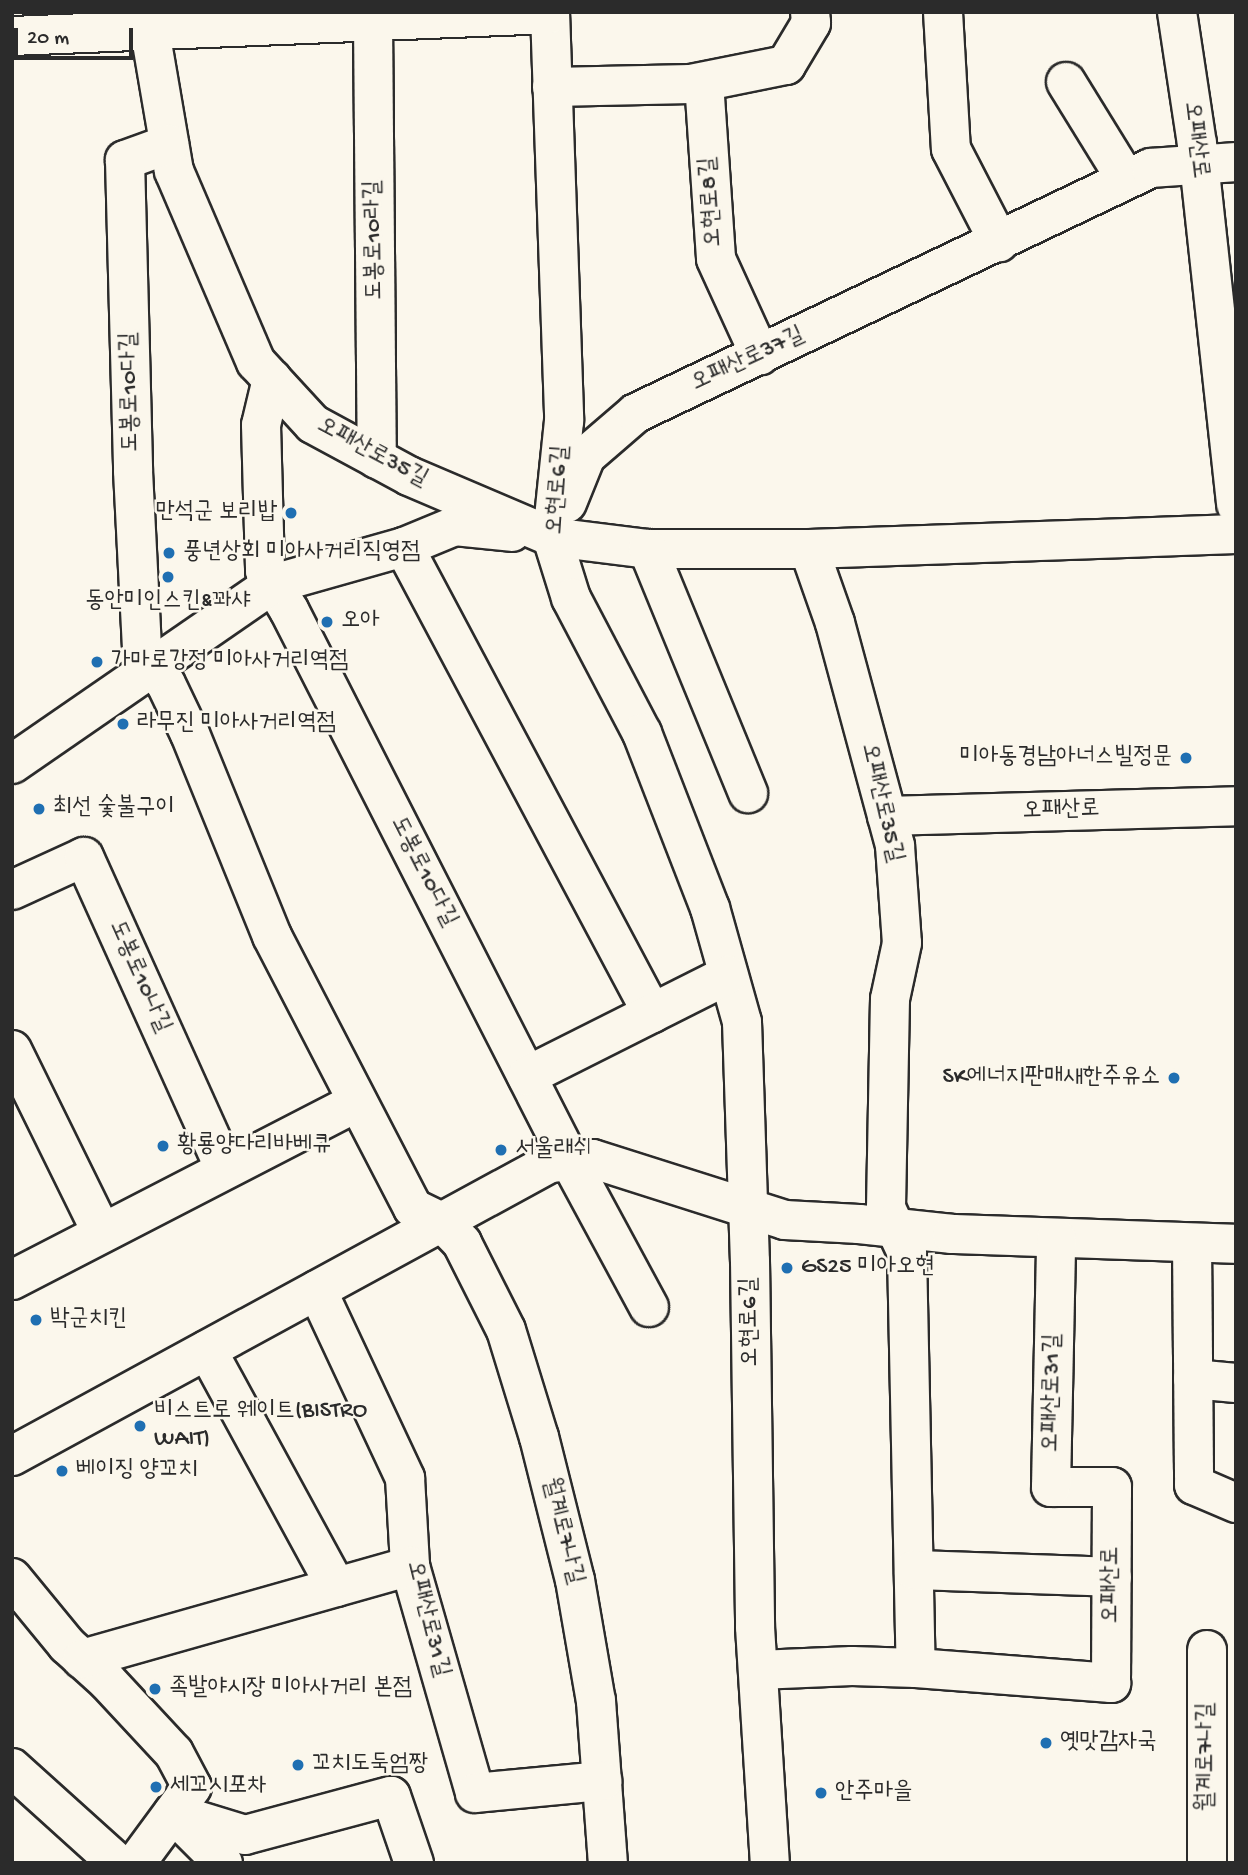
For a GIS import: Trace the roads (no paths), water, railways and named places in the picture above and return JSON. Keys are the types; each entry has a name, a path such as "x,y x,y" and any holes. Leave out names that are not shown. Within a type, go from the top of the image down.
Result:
{"street":[{"path":"552,87 704,82 786,65 811,23 810,12"},
{"path":"943,12 951,149 999,242"},
{"name":"오패산로","path":"1177,12 1217,162 1236,505"},
{"path":"13,31 150,31 550,13"},
{"name":"오현로6길","path":"550,13 564,421 552,537 571,598 642,733 710,908 742,1022 758,1670 770,1863"},
{"name":"도봉로10라길","path":"373,22 377,459"},
{"name":"오패산로35길","path":"150,31 174,171 256,362 313,424 409,476 552,537 648,549 809,550 1236,534"},
{"name":"오현로8길","path":"704,82 716,259 761,355"},
{"path":"1066,82 1126,179"},
{"name":"도봉로10다길","path":"169,144 125,160 133,471 142,649 190,734 272,936 357,1102 413,1208 442,1222"},
{"name":"오패산로37길","path":"552,537 586,456 636,413 999,242 1151,167 1217,162"},
{"name":"도봉로10다길","path":"272,379 261,425 265,571 570,1161"},
{"path":"12,764 273,584 404,547 455,526 552,537"},
{"path":"404,547 652,1013"},
{"path":"648,549 748,793"},
{"name":"오패산로35길","path":"809,550 835,624 895,846 902,943 890,999 886,1208 897,1228"},
{"name":"오패산로","path":"887,816 1236,806"},
{"name":"도봉로10나길","path":"12,890 85,857 225,1169"},
{"path":"527,1076 728,975"},
{"path":"12,1050 102,1233"},
{"path":"12,1280 357,1102"},
{"path":"12,1456 550,1163 593,1159 715,1195 748,1210 785,1220 952,1234 1236,1244"},
{"path":"570,1161 649,1307"},
{"name":"월계로7나길","path":"442,1222 462,1243 506,1330 539,1437 577,1593 596,1701 608,1863"},
{"path":"758,1670 852,1666 916,1668 907,1253 897,1228"},
{"name":"오패산로31길","path":"1056,1238 1051,1487 1112,1486"},
{"path":"1192,1243 1194,1485 1236,1503"},
{"name":"오패산로31길","path":"317,1290 405,1478 410,1566 475,1793 602,1781"},
{"path":"208,1350 336,1587"},
{"path":"1193,1380 1236,1382"},
{"name":"오패산로","path":"916,1668 1111,1684 1112,1486"},
{"path":"82,1659 410,1566"},
{"path":"914,1570 1112,1577"},
{"path":"12,1578 82,1659 174,1754 192,1787 136,1863"},
{"name":"월계로7나길","path":"1207,1650 1207,1863"},
{"path":"12,1768 117,1863"},
{"path":"173,1813 245,1835 391,1796 414,1863"},
{"path":"173,1813 223,1863"}],"place":[{"name":"만석군 보리밥","path":"291,513"},
{"name":"풍년상회 미아사거리직영점","path":"169,553"},
{"name":"동안미인스킨&꽈샤","path":"168,577"},
{"name":"오아","path":"327,622"},
{"name":"가마로강정 미아사거리역점","path":"97,662"},
{"name":"라무진 미아사거리역점","path":"123,724"},
{"name":"미아동경남아너스빌정문","path":"1186,758"},
{"name":"최선 숯불구이","path":"39,809"},
{"name":"SK에너지판매새한주유소","path":"1174,1078"},
{"name":"황룡양다리바베큐","path":"163,1146"},
{"name":"서울래쉬","path":"501,1150"},
{"name":"GS25 미아오현","path":"787,1268"},
{"name":"박군치킨","path":"36,1320"},
{"name":"비스트로 웨이트(BISTRO WAIT)","path":"140,1426"},
{"name":"베이징 양꼬치","path":"62,1471"},
{"name":"족발야시장 미아사거리 본점","path":"155,1689"},
{"name":"옛맛감자국","path":"1046,1743"},
{"name":"꼬치도둑엄짱","path":"298,1765"},
{"name":"세꼬시포차","path":"156,1787"},
{"name":"안주마을","path":"821,1793"}]}
